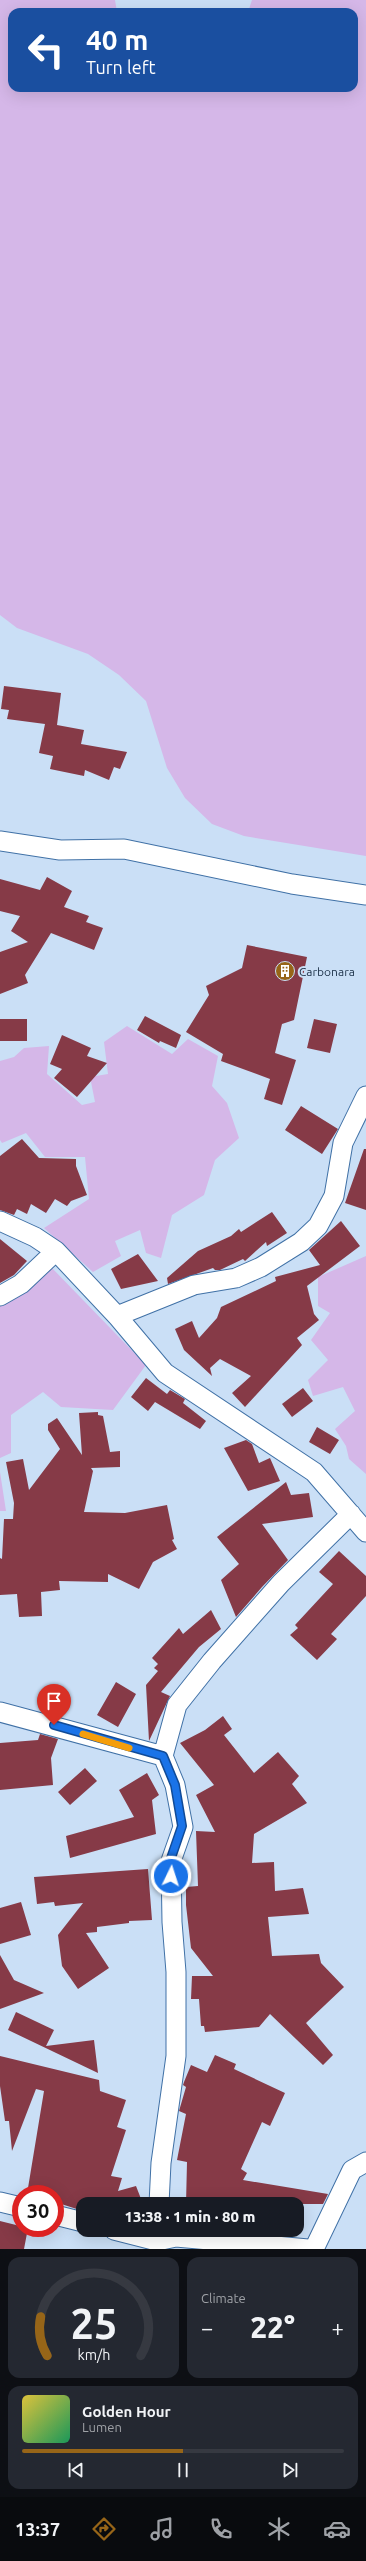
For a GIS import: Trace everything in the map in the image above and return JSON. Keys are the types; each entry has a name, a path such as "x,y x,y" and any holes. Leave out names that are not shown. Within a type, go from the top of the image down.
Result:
{"street":[{"path":"0,841 60,850 124,849 292,884 366,895"},
{"path":"117,1316 194,1285 236,1278 261,1267 301,1242 318,1226 334,1196 343,1143 366,1096"},
{"path":"0,1221 35,1237 56,1250 117,1316 164,1374 314,1472 366,1532"},
{"path":"0,1296 21,1284 56,1250"},
{"path":"159,2197 161,2163 176,2056 176,1972 172,1922 170,1861 182,1826 175,1785 163,1756 177,1705 212,1661 281,1583 351,1514"},
{"path":"0,1712 163,1756"},
{"path":"314,2249 352,2170 366,2162"},
{"path":"0,2202 12,2205"},
{"path":"64,2217 76,2220"},
{"path":"176,2237 308,2249"}],"shaded area":[{"path":"0,0 115,0 116,8 8,8 8,92 358,92 358,8 249,8 252,0 366,0 366,856 244,836 212,824 185,798 167,768 146,701 119,675 88,654 17,628 0,615"},
{"path":"127,1026 172,1054 188,1039 218,1056 212,1086 227,1103 239,1138 215,1160 204,1195 172,1215 161,1258 146,1253 140,1230 115,1241 121,1256 93,1272 44,1228 89,1199 85,1157 45,1157 26,1133 2,1143 0,1140 0,1061 14,1057 24,1048 49,1046 47,1074 82,1105 95,1102 90,1077 108,1074 104,1042"},
{"path":"366,1256 366,1474 349,1459 346,1446 335,1429 355,1411 343,1387 313,1396 308,1380 328,1360 311,1340 330,1313 318,1306 318,1277"},
{"path":"51,1267 146,1365 113,1410 61,1407 43,1392 11,1415 11,1453 0,1458 0,1299"},
{"path":"0,1472 6,1511 0,1511"}],"building":[{"path":"4,686 61,693 57,725 84,730 81,744 127,752 120,769 114,767 109,780 85,770 84,776 50,769 53,756 39,753 45,724 7,719 9,710 1,709"},
{"path":"47,877 72,891 64,907 89,916 86,922 103,928 94,950 51,933 25,975 28,983 0,994 0,952 28,942 11,931 20,916 0,911 0,879 40,890"},
{"path":"247,945 307,957 294,1020 282,1024 275,1053 296,1060 282,1105 264,1099 270,1079 221,1061 223,1054 186,1032 209,995 206,986 242,968"},
{"path":"145,1016 181,1035 176,1048 160,1041 159,1043 137,1030"},
{"path":"0,1019 27,1019 27,1041 0,1041"},
{"path":"314,1019 337,1024 330,1053 307,1048"},
{"path":"62,1035 91,1048 87,1056 107,1063 77,1097 54,1078 62,1069 50,1064"},
{"path":"301,1106 338,1129 322,1154 285,1130"},
{"path":"22,1139 39,1158 76,1159 76,1166 87,1195 71,1201 67,1206 55,1199 46,1213 31,1204 27,1214 17,1209 14,1215 0,1210 0,1156"},
{"path":"364,1149 366,1149 366,1210 345,1203"},
{"path":"272,1212 287,1233 267,1246 266,1242 245,1261 243,1259 220,1270 215,1270 213,1268 168,1284 167,1278 198,1251 231,1236 239,1229 241,1232"},
{"path":"341,1221 360,1246 307,1286 314,1314 319,1320 297,1338 302,1345 245,1407 232,1393 251,1376 220,1359 210,1368 212,1376 184,1350 175,1329 192,1321 199,1338 217,1318 221,1307 276,1281 275,1277 320,1265 309,1250"},
{"path":"0,1239 27,1261 14,1275 0,1283"},
{"path":"138,1254 158,1281 121,1289 111,1269"},
{"path":"146,1378 167,1394 170,1390 185,1399 183,1403 206,1421 200,1429 155,1402 148,1411 131,1397"},
{"path":"303,1388 313,1401 292,1417 282,1404"},
{"path":"98,1412 98,1415 103,1416 110,1452 120,1451 120,1467 91,1468 93,1471 84,1512 125,1513 167,1505 174,1539 172,1540 177,1549 153,1562 139,1589 108,1574 108,1582 59,1581 60,1590 41,1592 42,1616 19,1617 17,1594 0,1595 0,1558 2,1559 4,1519 13,1519 14,1503 6,1462 23,1459 29,1490 60,1449 48,1430 48,1424 57,1418 82,1455 79,1413"},
{"path":"317,1427 339,1440 330,1454 309,1442"},
{"path":"246,1440 252,1444 259,1463 270,1458 280,1481 248,1491 224,1448"},
{"path":"286,1482 291,1495 309,1493 313,1517 262,1524 288,1560 236,1617 221,1580 239,1564 217,1537"},
{"path":"339,1551 366,1576 366,1596 331,1634 337,1639 317,1660 290,1635 298,1628 295,1625 333,1584 319,1572"},
{"path":"211,1610 221,1629 199,1647 161,1692 170,1696 149,1741 146,1685 158,1671 154,1668 158,1664 152,1658 179,1628 183,1634"},
{"path":"116,1682 136,1694 118,1727 97,1715"},
{"path":"223,1716 232,1729 224,1735 254,1773 278,1752 299,1776 292,1784 307,1803 254,1834 252,1863 274,1862 275,1891 303,1888 309,1914 268,1917 272,1956 319,1954 321,1963 344,1987 306,2023 333,2055 323,2065 270,2014 259,2027 205,2032 204,2026 201,2026 199,1999 191,1999 192,1976 213,1976 191,1948 186,1905 186,1887 198,1886 196,1831 215,1832 196,1795 214,1785 180,1743 205,1730"},
{"path":"40,1734 58,1739 51,1758 53,1785 0,1790 0,1743 38,1740"},
{"path":"85,1768 97,1781 70,1805 58,1792"},
{"path":"147,1773 159,1795 152,1800 156,1834 70,1858 66,1836 134,1817 119,1790"},
{"path":"148,1869 152,1920 129,1921 129,1923 97,1927 97,1932 86,1933 109,1968 78,1989 62,1966 58,1935 83,1903 55,1906 54,1902 37,1904 34,1877"},
{"path":"21,1902 31,1935 0,1944 0,1908"},
{"path":"0,1955 14,1980 44,1993 0,2009"},
{"path":"16,2012 54,2030 46,2046 94,2040 98,2073 8,2030"},
{"path":"215,2055 236,2064 234,2069 285,2093 270,2126 262,2122 241,2169 247,2173 243,2180 328,2194 323,2204 304,2204 304,2197 186,2197 187,2162 177,2160 186,2114 179,2111 186,2087 183,2085 191,2065 207,2072"},
{"path":"0,2056 99,2080 100,2091 126,2100 117,2127 126,2130 111,2176 122,2178 118,2191 136,2186 140,2197 76,2197 76,2209 64,2205 64,2185 28,2185 44,2091 36,2089 12,2151 9,2121 5,2121 0,2086"},
{"path":"0,2221 12,2224 12,2237 26,2237 24,2249 0,2249"}],"slow traffic":[{"path":"83,1734 129,1748"}],"place":[{"name":"Carbonara","path":"285,971"}],"route":[{"path":"54,1725 109,1743 163,1756 175,1785 179,1816 182,1826 170,1861 171,1876"}]}
